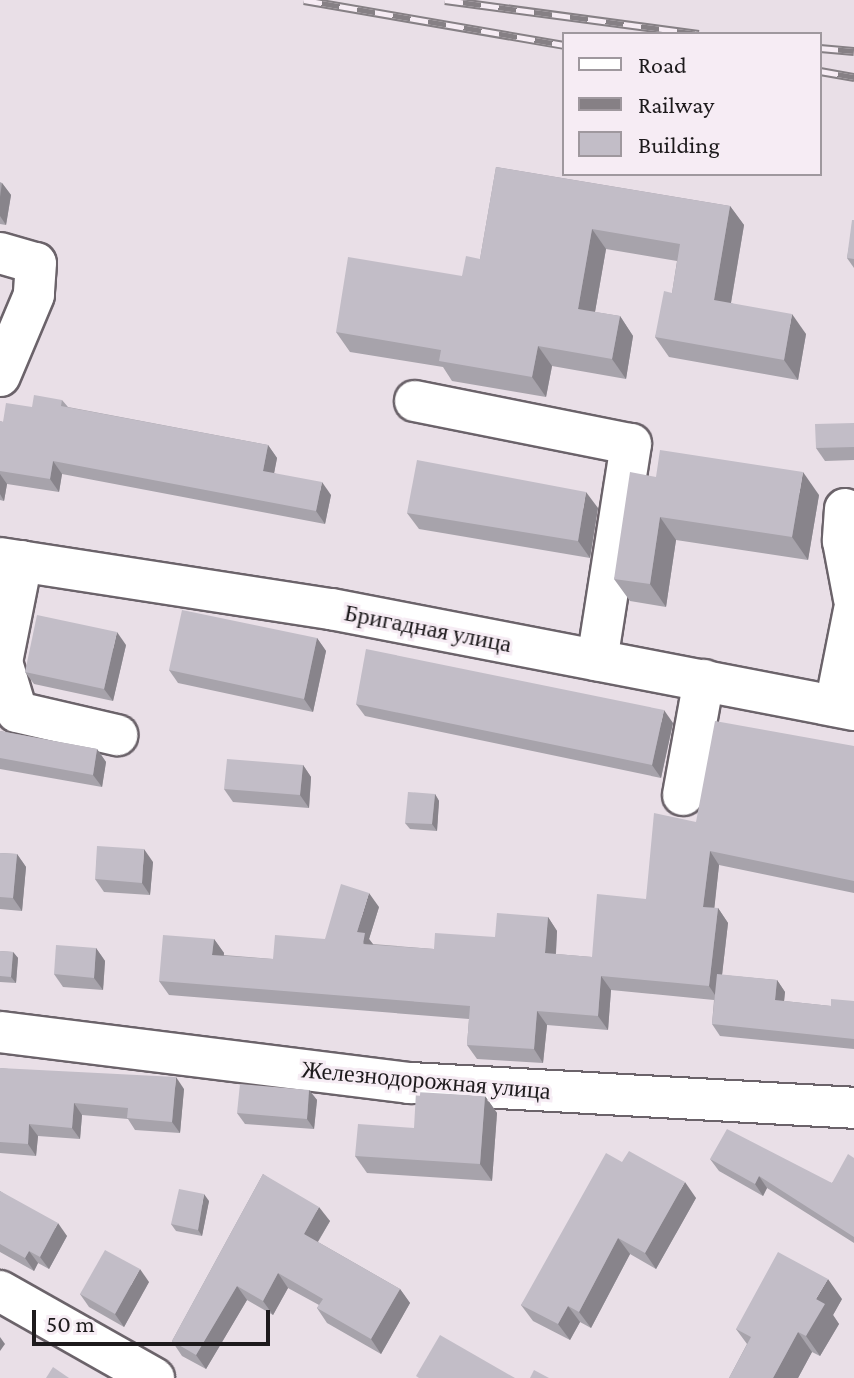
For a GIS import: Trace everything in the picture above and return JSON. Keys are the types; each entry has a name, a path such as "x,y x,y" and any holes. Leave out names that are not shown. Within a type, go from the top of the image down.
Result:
{"street":[{"path":"0,253 36,263 34,295 0,376"},
{"path":"415,401 631,444 597,660"},
{"path":"845,509 843,541 854,599"},
{"path":"11,560 2,662 17,712 117,735"},
{"name":"Бригадная улица","path":"11,560 331,609 844,708"},
{"path":"844,708 854,610"},
{"path":"683,795 704,680"},
{"name":"Железнодорожная улица","path":"0,1032 410,1083 854,1108"},
{"path":"0,1291 154,1378"}],"building":[{"path":"496,167 730,206 714,300 792,314 784,360 655,337 664,291 672,293 680,244 592,229 578,309 620,316 612,359 538,346 532,377 439,361 441,350 336,332 348,257 462,276 466,256 480,259"},
{"path":"854,220 854,259 847,258"},
{"path":"34,395 62,400 61,406 268,445 263,471 322,482 316,511 53,461 50,479 0,471 0,421 3,422 6,403 32,407"},
{"path":"854,423 854,447 816,448 815,424"},
{"path":"660,450 803,472 792,537 660,517 650,584 614,579 630,472 656,477"},
{"path":"417,460 586,492 578,541 407,513"},
{"path":"182,610 317,638 304,699 169,670"},
{"path":"37,615 117,632 104,689 25,672"},
{"path":"366,649 664,710 652,765 356,704"},
{"path":"715,721 854,746 854,881 710,851 703,907 718,908 709,986 601,976 598,1016 537,1011 534,1049 467,1045 470,1006 159,981 163,935 214,939 212,955 273,959 275,935 325,939 341,884 369,893 357,932 365,933 363,944 434,949 435,933 495,937 497,913 548,917 545,953 592,957 597,894 646,899 654,813 696,822"},
{"path":"0,731 97,749 93,775 0,758"},
{"path":"227,759 303,765 300,795 224,789"},
{"path":"408,792 435,794 432,824 405,823"},
{"path":"97,846 144,849 142,883 95,879"},
{"path":"0,853 17,854 13,898 0,897"},
{"path":"56,945 96,948 94,978 54,974"},
{"path":"0,951 13,952 11,977 0,976"},
{"path":"717,974 777,980 775,1000 831,1006 831,999 854,1001 854,1039 712,1024"},
{"path":"0,1068 176,1077 172,1122 127,1118 128,1108 74,1103 72,1128 29,1124 28,1144 0,1142"},
{"path":"240,1084 309,1090 307,1119 237,1113"},
{"path":"416,1092 485,1096 480,1164 355,1156 358,1124 414,1128"},
{"path":"727,1129 832,1183 848,1154 854,1158 854,1237 759,1176 755,1184 710,1159"},
{"path":"629,1151 685,1182 645,1253 618,1238 579,1312 568,1306 558,1324 521,1305 606,1153 622,1162"},
{"path":"263,1174 319,1207 304,1234 400,1289 371,1339 317,1308 323,1299 278,1273 263,1301 237,1286 196,1355 172,1341"},
{"path":"179,1189 204,1194 198,1230 171,1224"},
{"path":"0,1191 58,1223 40,1257 29,1251 25,1258 0,1244"},
{"path":"105,1250 140,1269 115,1314 80,1294"},
{"path":"778,1252 828,1279 816,1299 825,1304 806,1336 798,1332 773,1378 729,1378 751,1337 736,1329"},
{"path":"440,1335 515,1378 419,1378 416,1376"},
{"path":"53,1367 69,1378 46,1378"},
{"path":"534,1370 549,1378 530,1378"}],"railway":[{"path":"304,0 562,45"},
{"path":"445,0 684,32"},
{"path":"822,48 854,51"},
{"path":"822,71 854,77"}]}
